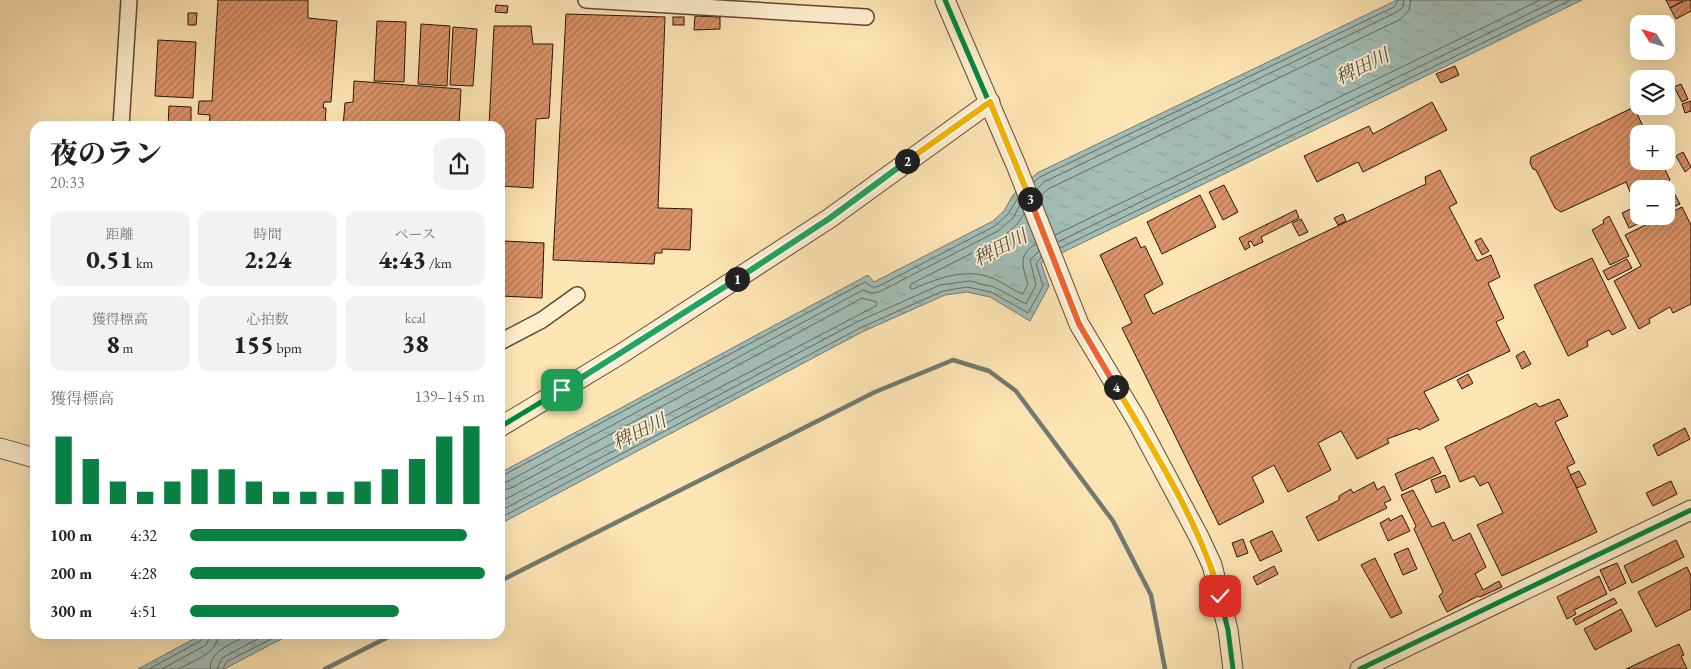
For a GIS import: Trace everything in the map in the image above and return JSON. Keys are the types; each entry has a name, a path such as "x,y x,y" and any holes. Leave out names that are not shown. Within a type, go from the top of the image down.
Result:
{"street":[{"path":"121,121 129,0"},
{"path":"586,0 866,17"},
{"path":"945,0 990,102 1079,324 1136,419 1205,551 1220,596 1228,630 1233,669"},
{"path":"505,424 624,352 822,224 990,102"},
{"path":"505,339 542,320 577,295"},
{"path":"0,448 30,457"},
{"path":"1360,669 1691,510"}],"water":[{"name":"稗田川","path":"1397,0 1582,0 1041,263 1049,286 1030,321 990,297 967,292 945,295 862,332 505,521 505,470 868,275 874,282 993,221 1004,211 1013,195 1037,173"},
{"path":"194,639 281,639 224,669 138,669"}],"building":[{"path":"218,0 308,0 308,18 337,21 331,102 324,102 323,108 326,108 325,121 209,121 210,115 198,114 199,101 212,101"},
{"path":"1666,0 1682,0 1683,1 1670,8"},
{"path":"1686,0 1691,0 1691,11 1676,19 1670,8"},
{"path":"496,5 508,6 507,13 495,12"},
{"path":"188,13 197,13 196,25 188,25"},
{"path":"566,14 665,17 658,208 692,209 690,250 662,249 662,253 655,253 654,264 553,260"},
{"path":"695,16 720,17 720,29 694,30"},
{"path":"673,17 684,17 684,25 673,25"},
{"path":"377,21 406,22 404,82 374,81"},
{"path":"421,24 450,26 447,86 418,84"},
{"path":"494,26 531,26 533,44 553,44 549,118 536,119 533,188 505,186 505,121 489,121"},
{"path":"453,27 477,29 473,86 450,85"},
{"path":"158,40 196,42 193,98 155,96"},
{"path":"1455,66 1459,75 1441,83 1436,74"},
{"path":"354,81 461,89 459,121 343,121 345,103 353,102"},
{"path":"1681,84 1688,99 1682,102 1675,87"},
{"path":"1691,101 1691,111 1685,113 1682,104"},
{"path":"1432,102 1447,130 1363,172 1358,162 1317,182 1304,156 1369,126 1373,134"},
{"path":"169,106 191,107 191,121 168,121"},
{"path":"1630,109 1630,115 1638,115 1642,125 1630,125 1630,170 1665,170 1670,180 1630,180 1630,192 1626,182 1561,212 1555,208 1536,170 1533,169 1530,163 1531,157"},
{"path":"1683,152 1691,167 1685,172 1676,156"},
{"path":"1440,170 1457,203 1449,207 1477,261 1491,255 1500,277 1488,283 1504,318 1496,322 1510,351 1424,392 1439,420 1419,430 1417,428 1387,439 1389,443 1357,459 1341,431 1318,443 1331,470 1288,492 1274,465 1252,477 1264,502 1219,525 1122,328 1132,323 1100,255 1136,237 1141,248 1145,246 1163,284 1144,295 1153,314 1426,184 1425,177"},
{"path":"1224,185 1238,212 1223,220 1209,192"},
{"path":"1200,195 1216,227 1162,254 1147,222"},
{"path":"1675,195 1680,204 1675,206"},
{"path":"1682,207 1691,225 1691,304 1673,313 1670,307 1649,319 1650,323 1639,329 1614,281 1641,266 1625,235 1645,225 1675,225 1675,210"},
{"path":"1630,209 1630,225 1635,225 1629,228 1622,213"},
{"path":"1296,210 1299,218 1261,237 1263,242 1254,246 1251,241 1248,242 1250,247 1245,250 1239,238"},
{"path":"1343,214 1346,221 1338,225 1334,218"},
{"path":"1609,216 1629,256 1610,265 1592,230 1604,223 1603,220"},
{"path":"1301,219 1308,232 1299,236 1292,223"},
{"path":"1481,238 1489,251 1482,255 1475,241"},
{"path":"505,241 544,243 542,298 505,296"},
{"path":"1592,258 1626,328 1612,335 1609,330 1587,341 1588,346 1568,356 1534,285"},
{"path":"1627,259 1632,268 1608,280 1603,271"},
{"path":"1524,351 1531,364 1522,369 1516,356"},
{"path":"1468,374 1473,383 1462,389 1457,380"},
{"path":"1559,399 1568,416 1555,422 1575,463 1567,467 1597,532 1502,576 1477,525 1503,513 1488,482 1480,486 1474,476 1460,482 1445,447 1536,403 1539,407"},
{"path":"1685,428 1690,439 1658,456 1653,445"},
{"path":"1433,457 1441,473 1402,491 1395,474"},
{"path":"1579,471 1586,484 1577,488 1570,475"},
{"path":"1445,475 1450,487 1436,493 1431,480"},
{"path":"1671,481 1677,494 1653,506 1646,493"},
{"path":"1374,482 1377,490 1384,486 1391,500 1384,503 1387,508 1318,541 1306,517 1339,500 1339,496 1351,489 1353,493"},
{"path":"1413,490 1432,527 1444,522 1453,541 1470,533 1486,567 1475,574 1483,590 1499,581 1502,587 1480,597 1478,596 1447,612 1439,596 1443,592 1414,529 1416,526 1401,495"},
{"path":"1402,515 1410,531 1388,541 1380,523 1389,518 1390,521"},
{"path":"1272,531 1282,551 1260,561 1250,541"},
{"path":"1243,539 1248,553 1237,557 1232,543"},
{"path":"1676,540 1684,557 1632,583 1624,566"},
{"path":"1408,548 1417,569 1403,575 1394,554"},
{"path":"1375,558 1402,613 1391,618 1361,565"},
{"path":"1617,563 1626,583 1610,591 1600,570"},
{"path":"1274,566 1278,574 1257,585 1253,577"},
{"path":"1687,567 1691,576 1691,609 1656,627 1638,592"},
{"path":"1599,576 1607,594 1574,610 1576,614 1567,619 1557,597"},
{"path":"1614,598 1617,603 1576,625 1573,619"},
{"path":"1621,609 1632,631 1595,650 1584,629"},
{"path":"1679,644 1684,655 1681,656 1687,669 1626,669"}],"waterway":[{"path":"505,578 875,392 953,360 989,371 1016,391 1113,521 1151,595 1165,669"},
{"path":"325,669 384,639"}],"cycle path":[{"path":"945,0 1016,165 1079,324 1136,419 1212,565 1228,630 1233,669"},
{"path":"505,424 624,352 830,218 990,102"},
{"path":"1360,669 1691,510"}],"route":[{"path":"562,390 624,352 830,218 929,144 990,102 1079,324 1136,419 1199,537 1212,565 1220,596"}]}
